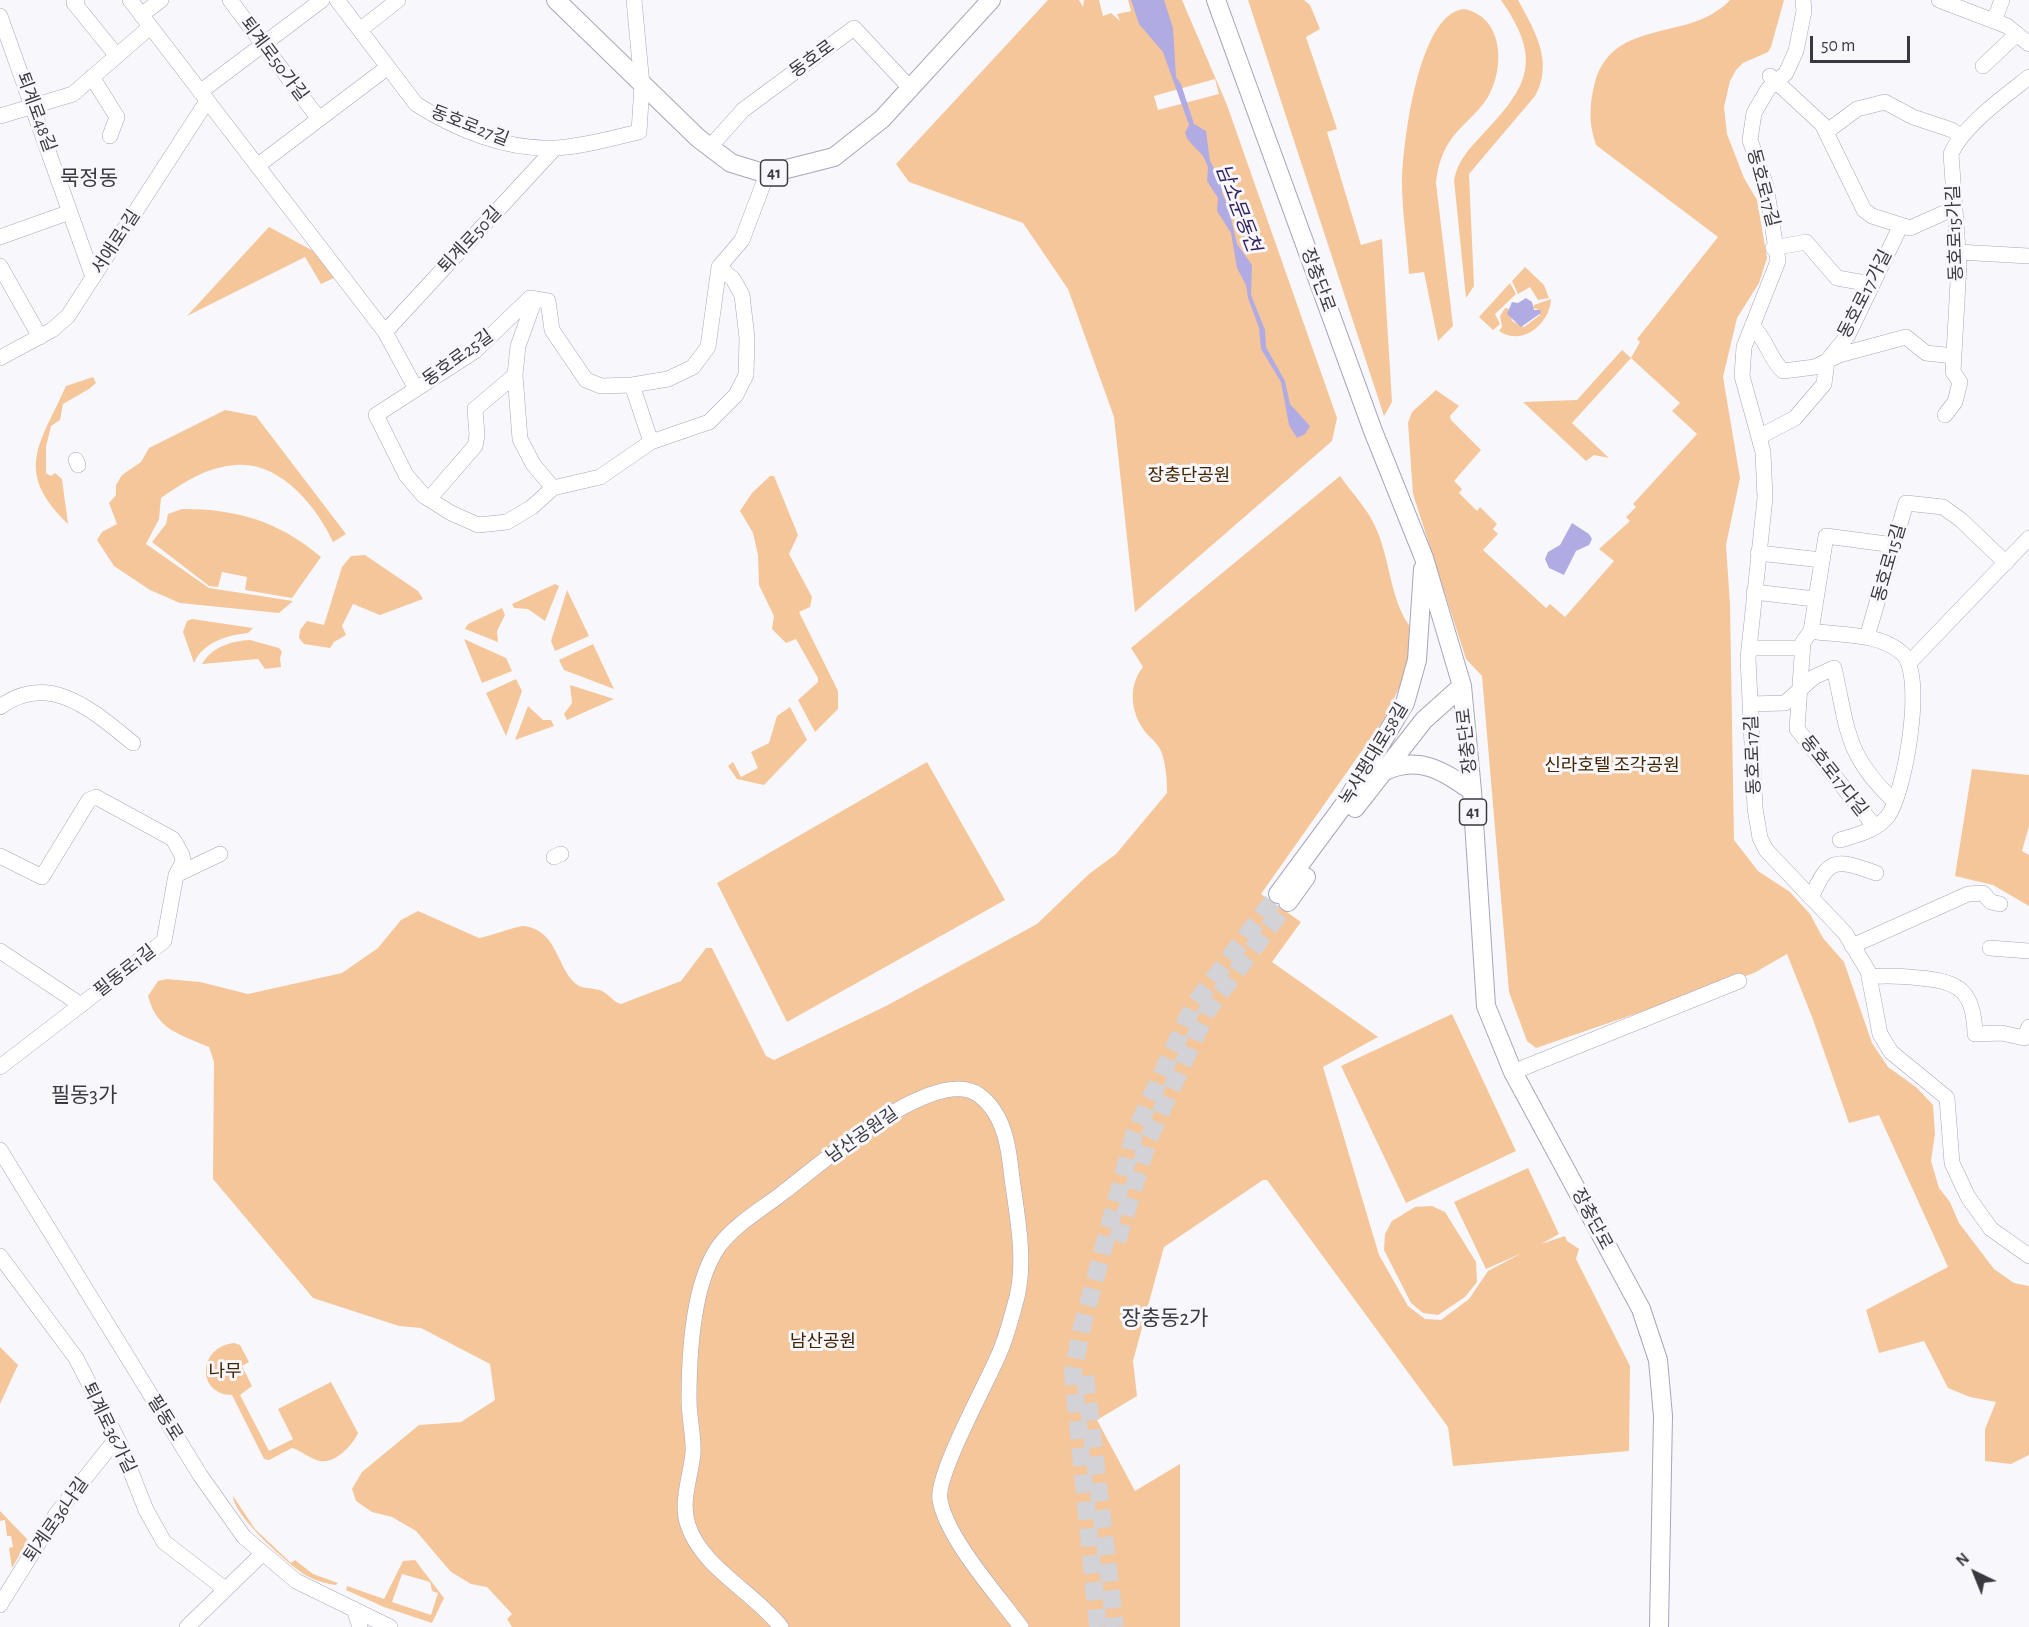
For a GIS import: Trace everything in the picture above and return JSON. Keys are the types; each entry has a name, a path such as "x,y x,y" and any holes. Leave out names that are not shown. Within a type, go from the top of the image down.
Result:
{"main road":[{"name":"41","path":"556,0 642,85 710,147 731,163 767,174 834,157 882,119 991,0"},
{"name":"장충단로","path":"1216,0 1372,431 1424,558 1462,686 1472,791 1486,1006 1513,1072 1641,1309 1658,1360 1663,1416 1659,1627"},
{"name":"녹사평대로58길","path":"1424,558 1417,660 1405,704 1346,802 1283,898 1424,720 1462,686"},
{"path":"1381,773 1395,766 1427,764 1444,772 1472,791"}],"street":[{"path":"77,0 74,3 117,56"},
{"path":"130,0 385,332 417,389"},
{"path":"0,116 35,108 74,94 117,56 161,0"},
{"name":"퇴계로50가길","path":"230,0 319,118"},
{"path":"204,97 263,45 322,0"},
{"name":"동호로27길","path":"336,0 416,104 432,114 502,143 555,148 639,132 642,85"},
{"path":"360,30 398,0"},
{"path":"634,0 642,85"},
{"name":"동호로17길","path":"1803,0 1804,11 1796,51 1786,73 1773,79 1754,113 1750,140 1766,186 1778,261 1744,347 1742,376 1763,452 1765,498 1749,648 1755,808 1760,838 1766,850 1845,933 1869,977 1880,1034 1892,1052 1906,1067 1929,1081 1947,1098 1952,1136 1952,1164 1968,1197 1991,1228 2028,1253"},
{"path":"1939,0 2007,26 2029,44"},
{"path":"1994,21 2002,0"},
{"name":"퇴계로48길","path":"0,16 35,108 93,277"},
{"name":"동호로","path":"710,147 743,110 854,28 910,88"},
{"path":"1983,66 2017,34"},
{"path":"257,166 388,67"},
{"name":"동호로15가길","path":"1946,415 1955,402 1960,382 1953,372 1958,252 1951,154 1961,137 2029,77"},
{"path":"92,78 117,117 110,136"},
{"path":"1773,79 1826,132 1864,210 1910,228 1955,208"},
{"name":"서애로1길","path":"0,358 40,337 68,316 204,97"},
{"path":"1826,132 1857,109 1885,102 1913,117 1952,130 1961,137"},
{"name":"퇴계로50길","path":"385,332 555,148"},
{"path":"535,299 548,301 552,330 586,380 601,386 632,385 668,379 693,367 708,347 719,267 742,240 767,174"},
{"path":"0,237 70,212"},
{"name":"동호로17가길","path":"1827,361 1848,335 1900,225"},
{"name":"동호로17길","path":"1775,247 1806,242 1837,278 1872,284"},
{"path":"1958,252 2029,256"},
{"path":"0,267 40,337"},
{"path":"515,375 475,409 477,435 475,447 429,499 451,513 478,525 507,522 532,507 553,488 600,477 651,442 709,422 736,394 746,375 747,338 742,296 733,279 719,267"},
{"name":"동호로25길","path":"429,499 406,475 376,415 475,351 530,298 535,299 518,346 515,375 520,439 533,464 553,488"},
{"path":"1752,326 1761,334 1775,364 1783,371 1815,367 1839,355 1906,337 1926,353 1954,357"},
{"path":"1759,437 1795,418 1813,400 1824,384 1827,361"},
{"path":"632,385 651,442"},
{"name":"동호로15길","path":"1868,637 1906,503 1943,507 1961,520 2006,563"},
{"path":"1801,688 1803,642 1811,631 1826,536 1894,545"},
{"path":"1910,662 2029,538"},
{"path":"1758,553 1822,561"},
{"path":"1754,592 1815,599"},
{"path":"1811,631 1868,637 1892,645 1910,662 1913,718 1908,750 1890,814 1875,827 1840,840"},
{"path":"1749,648 1803,648"},
{"name":"동호로17다길","path":"1751,704 1785,703 1814,677 1833,668 1844,709 1844,726 1854,752 1875,783 1894,801"},
{"name":"동호로17다길","path":"1801,688 1797,729 1875,827"},
{"path":"0,706 15,696 36,691 68,698 84,704 133,743"},
{"name":"필동로1길","path":"0,856 42,877 89,800 96,797 173,839 183,862 176,875 164,941 0,1067"},
{"path":"176,875 220,854"},
{"path":"1811,898 1824,870 1834,864 1857,867 1876,873"},
{"path":"1852,946 1968,894 1983,893 1991,902 2000,904"},
{"path":"1990,948 2029,951"},
{"path":"0,951 81,1005"},
{"path":"1869,977 1886,975 1945,980 1955,984 1967,996 1975,1012 1976,1034 2002,1033 2024,1038 2029,1027"},
{"path":"1513,1072 1739,981"},
{"name":"남산공원길","path":"781,1627 768,1610 702,1549 688,1524 685,1499 693,1452 689,1402 692,1343 704,1276 720,1246 745,1223 874,1123 918,1099 961,1089 978,1094 996,1114 1008,1143 1021,1244 1018,1293 1000,1351 946,1470 938,1496 947,1523 960,1544 1021,1627"},
{"name":"필동로","path":"0,1150 49,1241 200,1475 244,1538 296,1581 390,1627"},
{"name":"퇴계로36가길","path":"0,1256 76,1358 117,1438 146,1510 164,1542 225,1589"},
{"name":"퇴계로36나길","path":"0,1605 57,1513 117,1438"},
{"path":"187,1627 262,1554"},
{"path":"354,1610 360,1627"}],"green space":[{"name":"장충단공원","path":"1048,0 1079,0 1083,7 1084,0 1099,0 1103,16 1111,13 1120,21 1117,14 1131,11 1128,0 1182,0 1227,105 1337,418 1332,441 1135,612 1114,417 1068,289 1023,223 909,182 896,164","holes":["1215,79 1219,94 1158,110 1154,96"]},
{"path":"1248,0 1304,0 1310,5 1320,29 1306,37 1337,129 1327,132 1361,245 1382,239 1392,402 1384,416"},
{"path":"1501,0 1518,0 1536,35 1543,71 1535,96 1469,174 1474,286 1466,298 1454,180 1461,161 1511,101 1520,86 1525,71 1526,55 1522,39"},
{"name":"신라호텔 조각공원","path":"1730,0 1784,0 1771,47 1768,52 1743,63 1736,70 1730,81 1724,107 1727,134 1744,178 1757,200 1767,258 1759,283 1737,318 1723,377 1740,478 1726,545 1730,605 1734,840 1758,871 1790,892 1810,914 1823,938 1844,962 1872,1043 1888,1067 1916,1087 1933,1105 1935,1134 1931,1161 1939,1188 1950,1202 1959,1223 1994,1269 2014,1283 2029,1286 2029,1455 2011,1464 1985,1461 1985,1429 1996,1402 1970,1397 1948,1388 1924,1341 1879,1353 1866,1310 1948,1267 1879,1115 1849,1123 1787,954 1754,973 1536,1048 1527,1041 1509,992 1482,676 1466,659 1413,494 1408,423 1412,412 1436,390 1459,406 1450,416 1451,420 1481,450 1454,481 1462,489 1459,493 1477,511 1480,507 1497,524 1493,529 1498,534 1483,550 1546,608 1550,604 1565,617 1614,561 1599,549 1630,521 1626,517 1636,507 1633,504 1697,434 1672,411 1680,403 1631,358 1640,342 1637,339 1718,237 1596,145 1591,123 1591,102 1594,86 1603,64 1617,49 1634,39 1694,22 1713,13"},
{"path":"1464,9 1477,14 1487,22 1494,33 1497,45 1497,72 1488,97 1448,144 1437,173 1436,183 1453,326 1438,341 1424,272 1409,274 1403,204 1403,163 1410,111 1424,55 1435,32 1448,16"},
{"path":"269,227 317,253 338,276 321,284 305,257 187,316"},
{"path":"1525,267 1544,285 1549,298 1538,300 1530,287 1518,294 1512,281"},
{"path":"1510,283 1516,294 1495,314 1500,324 1493,330 1479,317"},
{"path":"1551,299 1546,317 1533,330 1517,336 1499,331 1502,327 1500,316 1505,308 1510,309 1512,321 1524,327 1540,315 1539,310 1533,308 1534,305"},
{"path":"1622,350 1631,358 1572,423 1609,458 1594,455 1586,461 1523,402 1577,400"},
{"path":"93,377 96,383 63,404 60,420 51,426 46,447 46,473 51,476 55,473 62,479 68,524 51,505 41,488 36,472 37,457 41,441 66,386"},
{"path":"225,410 256,416 346,534 333,542 307,501 282,478 267,470 236,465 206,472 161,498 159,519 146,544 209,588 293,601 279,613 180,603 150,590 114,566 97,540 102,532 117,524 109,503 116,495 116,485 122,475 141,462 149,448"},
{"path":"770,476 774,476 798,535 789,554 812,597 810,607 799,612 838,691 838,709 815,732 798,700 818,682 818,678 796,639 786,643 772,629 774,616 759,585 758,555 753,533 740,511 752,493"},
{"name":"남산공원","path":"1340,476 1368,513 1380,538 1398,603 1409,625 1409,658 1400,686 1383,721 1261,894 1301,922 1272,962 1378,1037 1323,1067 1379,1255 1408,1306 1425,1319 1441,1320 1469,1299 1488,1271 1522,1253 1486,1269 1454,1202 1528,1168 1559,1234 1541,1244 1565,1236 1567,1241 1579,1249 1576,1259 1630,1366 1629,1451 1453,1466 1448,1427 1267,1180 1263,1180 1164,1247 1133,1361 1137,1396 1097,1420 1135,1491 1180,1464 1180,1627 512,1627 507,1619 512,1614 487,1587 471,1584 451,1572 416,1531 392,1517 372,1512 356,1501 352,1489 362,1472 419,1425 461,1422 495,1400 490,1364 421,1328 399,1326 313,1298 213,1179 214,1062 209,1047 179,1034 163,1024 157,1016 148,996 158,981 167,979 200,982 248,994 342,973 378,948 401,920 418,911 479,938 521,926 536,929 551,943 572,980 579,986 602,991 621,1004 681,981 706,948 712,948 766,1056 774,1060 886,1006 1037,924 1089,874 1116,854 1167,793 1166,772 1161,751 1141,726 1134,709 1133,692 1143,667 1131,648"},
{"path":"182,509 221,511 256,520 289,534 321,557 292,598 245,590 247,577 222,572 218,587 209,586 152,542 166,524 168,514"},
{"path":"365,555 418,591 423,599 380,615 353,604 342,626 346,635 334,642 330,648 304,644 299,638 300,630 307,621 324,625 342,567 351,556"},
{"path":"555,584 559,586 545,621 528,609 514,608 512,604"},
{"path":"567,590 589,636 555,651 551,641"},
{"path":"502,608 505,615 497,631 498,642 465,629 468,624"},
{"path":"192,619 253,628 248,633 224,638 210,645 203,650 194,663 183,632 187,621"},
{"path":"464,639 506,658 512,671 482,683"},
{"path":"250,640 279,648 282,652 281,667 265,669 258,659 202,664 211,653 223,646"},
{"path":"593,644 614,689 564,670 559,660"},
{"path":"516,679 522,691 506,736 486,693"},
{"path":"570,685 614,699 567,720 564,714 572,703"},
{"path":"528,706 543,720 551,720 554,726 515,740"},
{"path":"790,707 807,740 764,785 737,779 728,766 733,762 741,777 758,768 751,752 769,743 777,716"},
{"path":"927,762 1005,900 787,1022 717,883"},
{"path":"1972,769 2029,775 2029,826 2022,851 2029,855 2029,906 1993,885 1955,876"},
{"path":"1452,1014 1516,1151 1406,1203 1341,1066"},
{"path":"1432,1206 1445,1212 1476,1262 1477,1282 1465,1297 1438,1315 1423,1313 1411,1303 1384,1250 1385,1234 1392,1221 1415,1207"},
{"name":"나무","path":"234,1343 240,1345 249,1362 242,1366 252,1386 240,1395 269,1451 293,1439 278,1409 331,1382 358,1433 348,1448 332,1460 326,1461 316,1460 292,1448 269,1460 264,1459 232,1395 221,1393 207,1380 208,1361 213,1353 222,1346"},
{"path":"0,1347 18,1365 0,1404"},
{"path":"233,1496 255,1529 291,1563 295,1560 313,1574 338,1583 333,1585 312,1578 289,1563 252,1527 235,1505"},
{"path":"0,1511 28,1540 12,1568 9,1548 13,1547 11,1536 7,1536 5,1520 0,1521"},
{"path":"415,1560 444,1598 432,1623 384,1607 346,1590 347,1586 384,1599 403,1561","holes":["402,1574 430,1582 432,1591 438,1593 431,1615 392,1602"]}],"shaded area":[{"path":"1131,0 1164,0 1173,28 1176,77 1181,84 1194,124 1206,131 1210,161 1222,183 1222,193 1228,206 1237,244 1252,265 1251,295 1265,330 1266,347 1285,381 1290,404 1310,426 1305,434 1297,438 1289,425 1281,382 1261,349 1259,328 1248,298 1246,285 1237,268 1231,233 1217,211 1218,198 1207,181 1208,167 1203,156 1188,140 1185,133 1189,125 1163,52 1139,24"},
{"path":"1526,298 1532,302 1534,310 1540,310 1541,313 1521,327 1507,314 1512,302 1518,303"},
{"path":"1572,523 1589,534 1592,539 1589,545 1576,551 1564,575 1549,568 1545,559 1548,552 1560,545"}],"tunnel":[{"path":"1098,1627 1073,1373 1082,1327 1134,1135 1193,1006 1278,894"},
{"path":"1117,1241 1149,1138 1207,1011 1288,902"},
{"path":"1085,1376 1115,1627"}],"district":[{"name":"묵정동","path":"89,179"},
{"name":"필동3가","path":"84,1096"},
{"name":"장충동2가","path":"1165,1319"}],"water label":[{"name":"남소문동천","path":"1238,208"}]}
